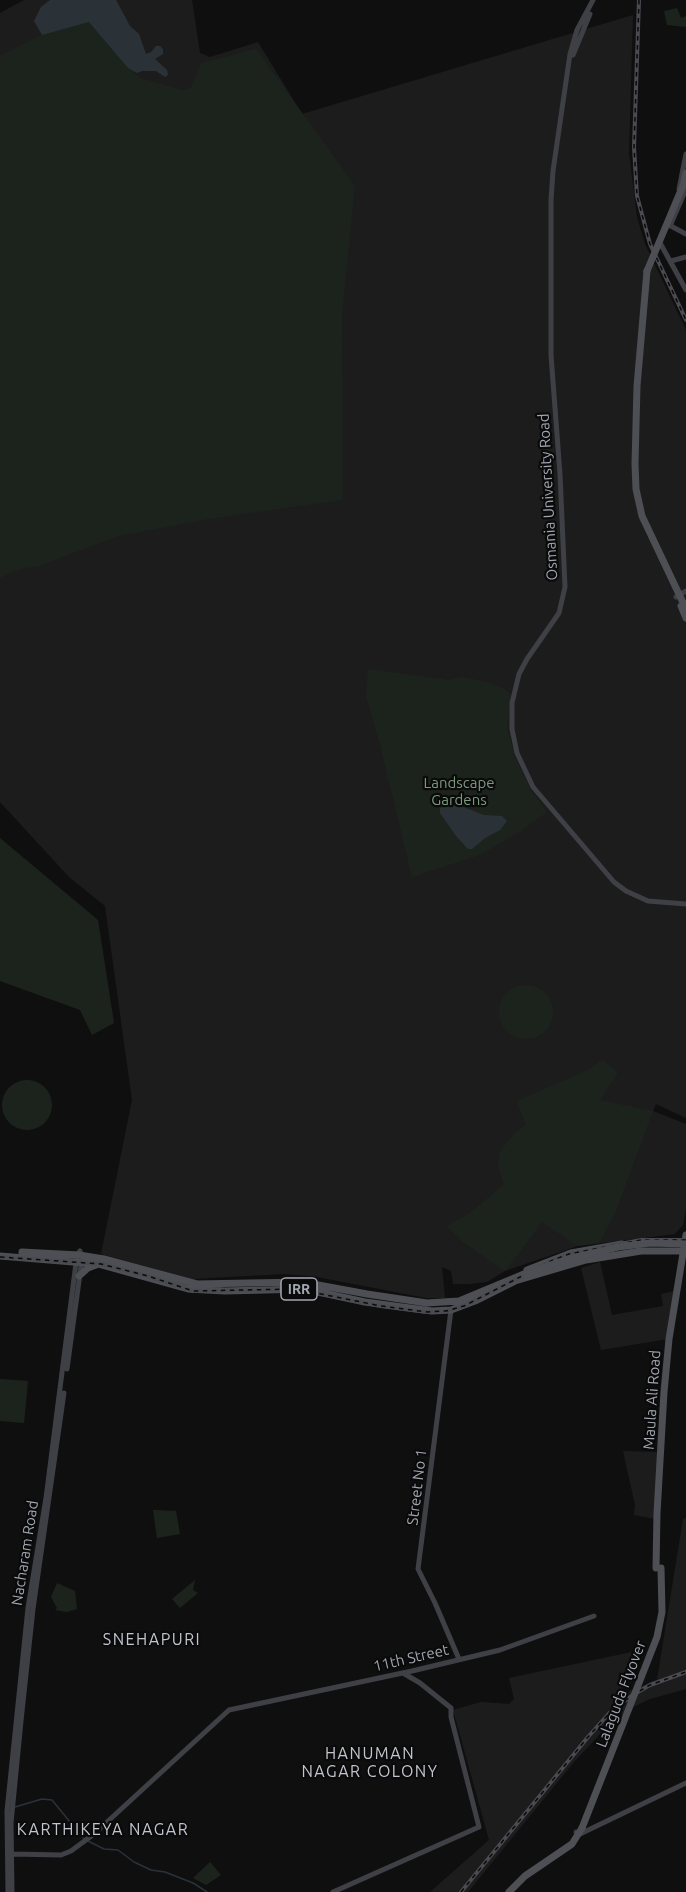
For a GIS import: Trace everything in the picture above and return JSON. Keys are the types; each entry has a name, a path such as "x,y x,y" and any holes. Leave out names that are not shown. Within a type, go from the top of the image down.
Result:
{"main road":[{"name":"Osmania University Road","path":"595,0 570,59 553,171 551,200 551,355 565,586 558,613 519,674 512,703 512,733 517,753 533,787 614,882 648,902 686,904"},
{"path":"667,224 686,154"},
{"path":"686,173 684,183 645,276 637,385 635,464 640,506 655,546 681,594 686,609"},
{"path":"686,189 657,238 686,290"},
{"path":"667,224 686,234"},
{"path":"671,261 686,257"},
{"path":"681,594 686,618"},
{"path":"515,1280 552,1259 592,1248 645,1241 685,1243"},
{"path":"515,1280 586,1260 685,1243"},
{"name":"IRR","path":"0,1254 80,1257 135,1266 197,1284 296,1286 432,1311 451,1310 475,1301 525,1275 568,1261 611,1250 685,1243"},
{"name":"Maula Ali Road","path":"658,1564 668,1349 685,1243"},
{"name":"IRR","path":"0,1254 67,1261 80,1257 188,1289 225,1291 296,1286"},
{"name":"Nacharam Road","path":"10,1892 10,1806 28,1608 80,1257"},
{"path":"67,1261 73,1265 77,1274 98,1264"},
{"name":"Maula Ali Road","path":"661,1490 669,1383 686,1263"},
{"name":"IRR","path":"403,1304 449,1303 515,1280"},
{"name":"Street No 1","path":"451,1310 418,1569 459,1659"},
{"name":"Lalaguda Flyover","path":"579,1830 639,1680 651,1657 657,1637 662,1612 658,1564"},
{"name":"11th Street","path":"12,1854 61,1855 71,1851 153,1781 229,1710 403,1673 521,1644 594,1616"},
{"path":"333,1892 479,1827 451,1717 452,1708 403,1673"},
{"path":"509,1892 525,1876 558,1854 579,1830 686,1783"},
{"name":"Nacharam Road","path":"10,1806 12,1854 10,1892"}],"shaded area":[{"path":"24,0 192,0 200,53 210,57 258,42 302,114 633,15 629,153 637,217 645,244 686,330 686,1118 656,1104 653,1111 686,1124 686,1209 683,1225 675,1234 578,1246 505,1271 487,1282 453,1284 451,1271 442,1267 445,1298 426,1298 312,1276 284,1274 192,1279 101,1254 132,1100 105,906 69,877 0,802 0,13"},
{"path":"50,0 116,0 130,26 139,34 146,54 156,46 163,49 163,54 155,59 167,70 168,75 165,77 156,71 137,73 128,68 89,22 42,35 34,21 41,7"},
{"path":"448,805 463,807 484,815 502,816 507,821 500,830 485,838 472,849 468,849 440,813 440,808"},
{"path":"600,1262 612,1315 663,1306 661,1294 674,1291 668,1339 601,1350 581,1268"},
{"path":"623,1451 659,1452 655,1519 634,1515 635,1505"},
{"path":"686,1518 686,1689 650,1699 614,1719 574,1762 468,1892 430,1892 489,1840 453,1710 481,1702 509,1704 514,1699 509,1678 641,1650 635,1668 617,1696 657,1680 683,1519"}],"green space":[{"path":"677,8 681,18 686,16 686,27 667,25 664,11"},
{"path":"89,22 128,68 140,78 182,90 191,88 201,63 256,49 355,186 342,314 343,500 214,518 118,536 42,565 13,571 0,578 0,56 42,35"},
{"name":"Landscape Gardens","path":"368,669 449,680 463,677 488,682 504,689 511,695 507,729 515,757 531,791 547,812 521,831 480,855 412,877 380,744 366,697"},
{"path":"0,838 98,920 114,1023 92,1035 80,1010 0,981"},
{"path":"521,985 531,985 541,989 549,997 553,1012 549,1027 541,1035 531,1039 521,1039 511,1035 503,1027 499,1017 499,1007 503,997 511,989"},
{"path":"602,1060 618,1072 600,1100 653,1111 615,1213 599,1243 578,1246 542,1222 505,1271 463,1242 447,1226 473,1211 504,1184 498,1167 500,1151 515,1133 526,1125 517,1101 590,1069"},
{"path":"27,1080 45,1087 52,1105 45,1123 27,1130 9,1123 2,1105 9,1087"},
{"path":"0,1379 28,1381 24,1423 0,1421"},
{"path":"153,1510 176,1511 180,1534 157,1538"},
{"path":"195,1580 193,1590 198,1593 180,1608 172,1599"},
{"path":"57,1583 75,1591 77,1609 67,1612 55,1610 57,1608 51,1597"},
{"path":"210,1862 221,1875 206,1885 193,1878"}],"waterway":[{"path":"15,1807 42,1799 52,1800 84,1839"},
{"path":"88,1841 104,1849 118,1850 134,1862 151,1870 165,1872 193,1883 207,1892"}],"railway":[{"path":"639,0 634,147 637,196 650,244 686,320"},
{"path":"0,1257 101,1264 193,1291 296,1289 381,1306 427,1312 446,1311 464,1306 569,1254 641,1240 686,1240"},
{"path":"461,1892 613,1709 650,1685 686,1672"}],"district":[{"name":"SNEHAPURI","path":"152,1640"},
{"name":"HANUMAN NAGAR COLONY","path":"370,1763"},
{"name":"KARTHIKEYA NAGAR","path":"103,1830"}]}
